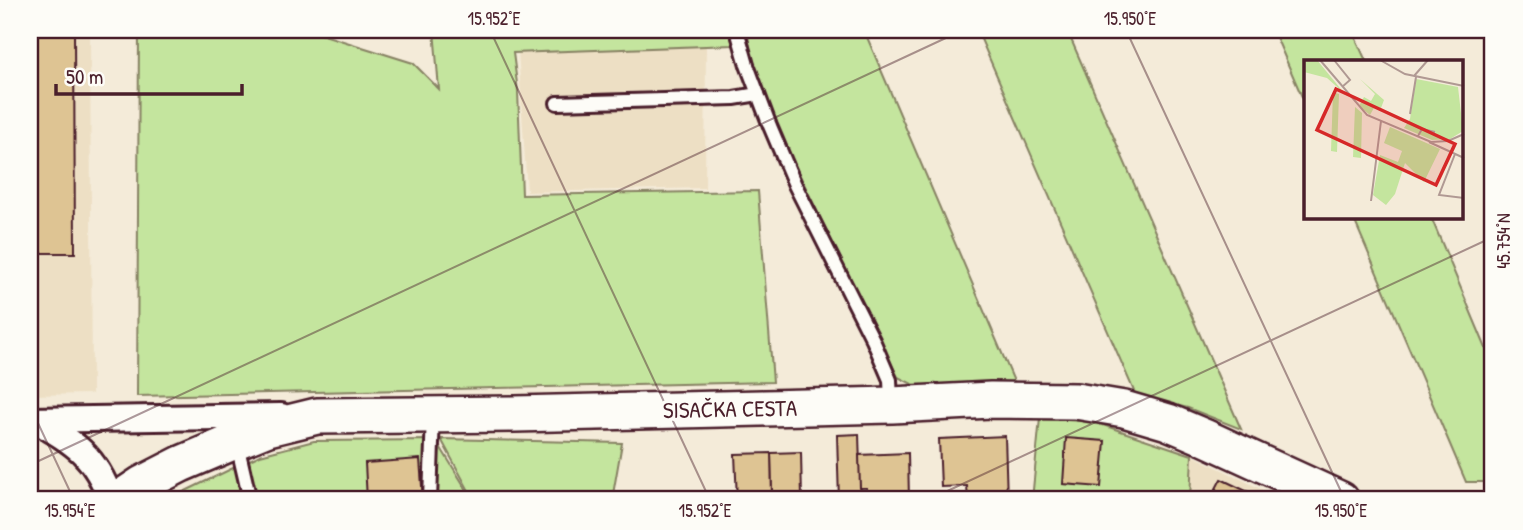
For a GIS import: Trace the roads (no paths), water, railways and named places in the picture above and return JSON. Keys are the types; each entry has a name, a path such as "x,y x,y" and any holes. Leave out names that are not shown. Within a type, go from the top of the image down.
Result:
{"main road":[{"name":"SISAČKA CESTA","path":"118,500 181,464 236,440 268,428 317,416 891,405 991,400 1076,401 1124,409 1168,422 1341,500"}],"street":[{"path":"32,420 317,416"},
{"path":"32,420 74,443 92,461 111,500"}],"lane":[{"path":"737,30 758,94 795,185 878,350 890,380 891,405"},
{"path":"557,103 734,98 758,94"},
{"path":"430,500 433,415"},
{"path":"236,440 250,500"}]}
